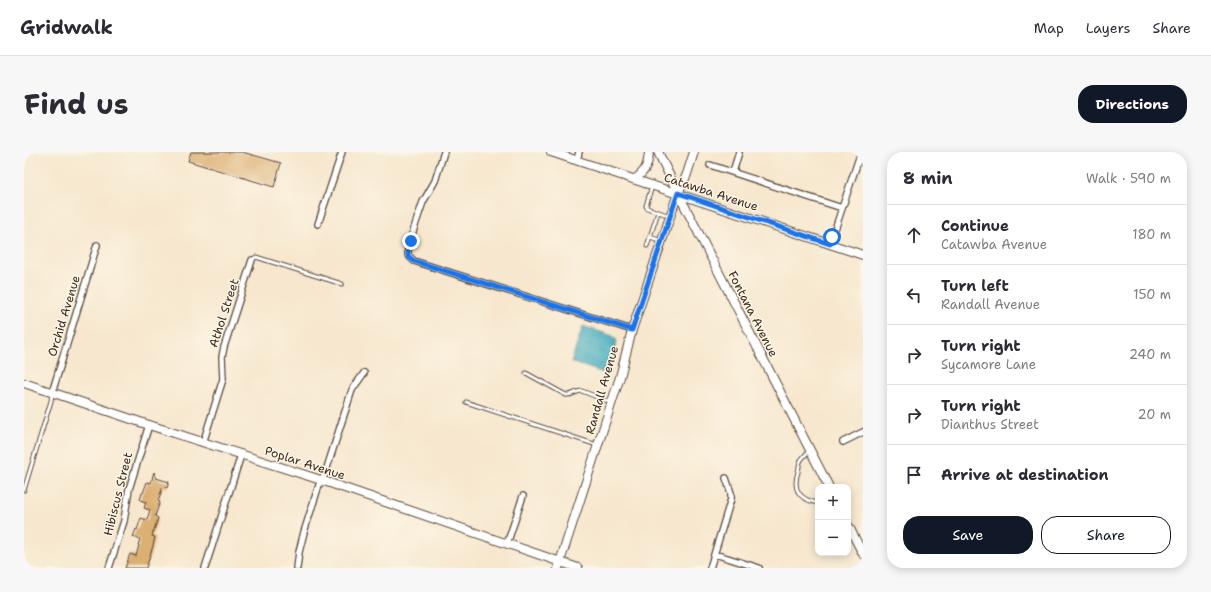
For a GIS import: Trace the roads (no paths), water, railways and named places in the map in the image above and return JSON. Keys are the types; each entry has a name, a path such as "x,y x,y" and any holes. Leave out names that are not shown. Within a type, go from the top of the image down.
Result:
{"street":[{"path":"318,224 342,152"},
{"path":"444,152 435,181 423,202 408,246 408,256 414,261 632,330"},
{"name":"Catawba Avenue","path":"551,152 578,156 652,185 863,255"},
{"path":"635,179 642,174 648,164 649,152"},
{"name":"Fontana Avenue","path":"658,152 827,484"},
{"name":"Randall Avenue","path":"559,565 612,404 632,330 678,193 687,174 694,152"},
{"path":"733,172 739,152"},
{"path":"830,244 861,152"},
{"path":"710,165 842,208"},
{"name":"Orchid Avenue","path":"52,393 97,245"},
{"name":"Athol Street","path":"203,443 223,379 222,356 224,347 252,260"},
{"path":"297,568 301,542 319,485 325,474 352,390 364,373"},
{"name":"Poplar Avenue","path":"24,383 149,426 321,480 507,544 559,565 578,568"},
{"name":"Hibiscus Street","path":"109,568 124,521 129,489 149,426"},
{"path":"843,442 863,432"},
{"path":"205,568 241,455"},
{"path":"710,568 731,499 731,493 726,478"},
{"path":"507,544 523,496"},
{"path":"851,531 863,554"},
{"path":"715,554 759,568"}],"lane":[{"path":"652,185 646,206 647,208 670,216"},
{"path":"647,246 658,212"},
{"path":"650,237 662,241"},
{"path":"252,260 256,257 342,284"},
{"path":"526,373 566,395 570,396 582,391 612,404"},
{"path":"24,490 51,402 52,393"},
{"path":"466,402 598,445"},
{"path":"810,450 801,460 795,484 798,492 804,498 815,502"}],"water":[{"path":"583,326 613,336 617,341 607,374 571,362"}]}
